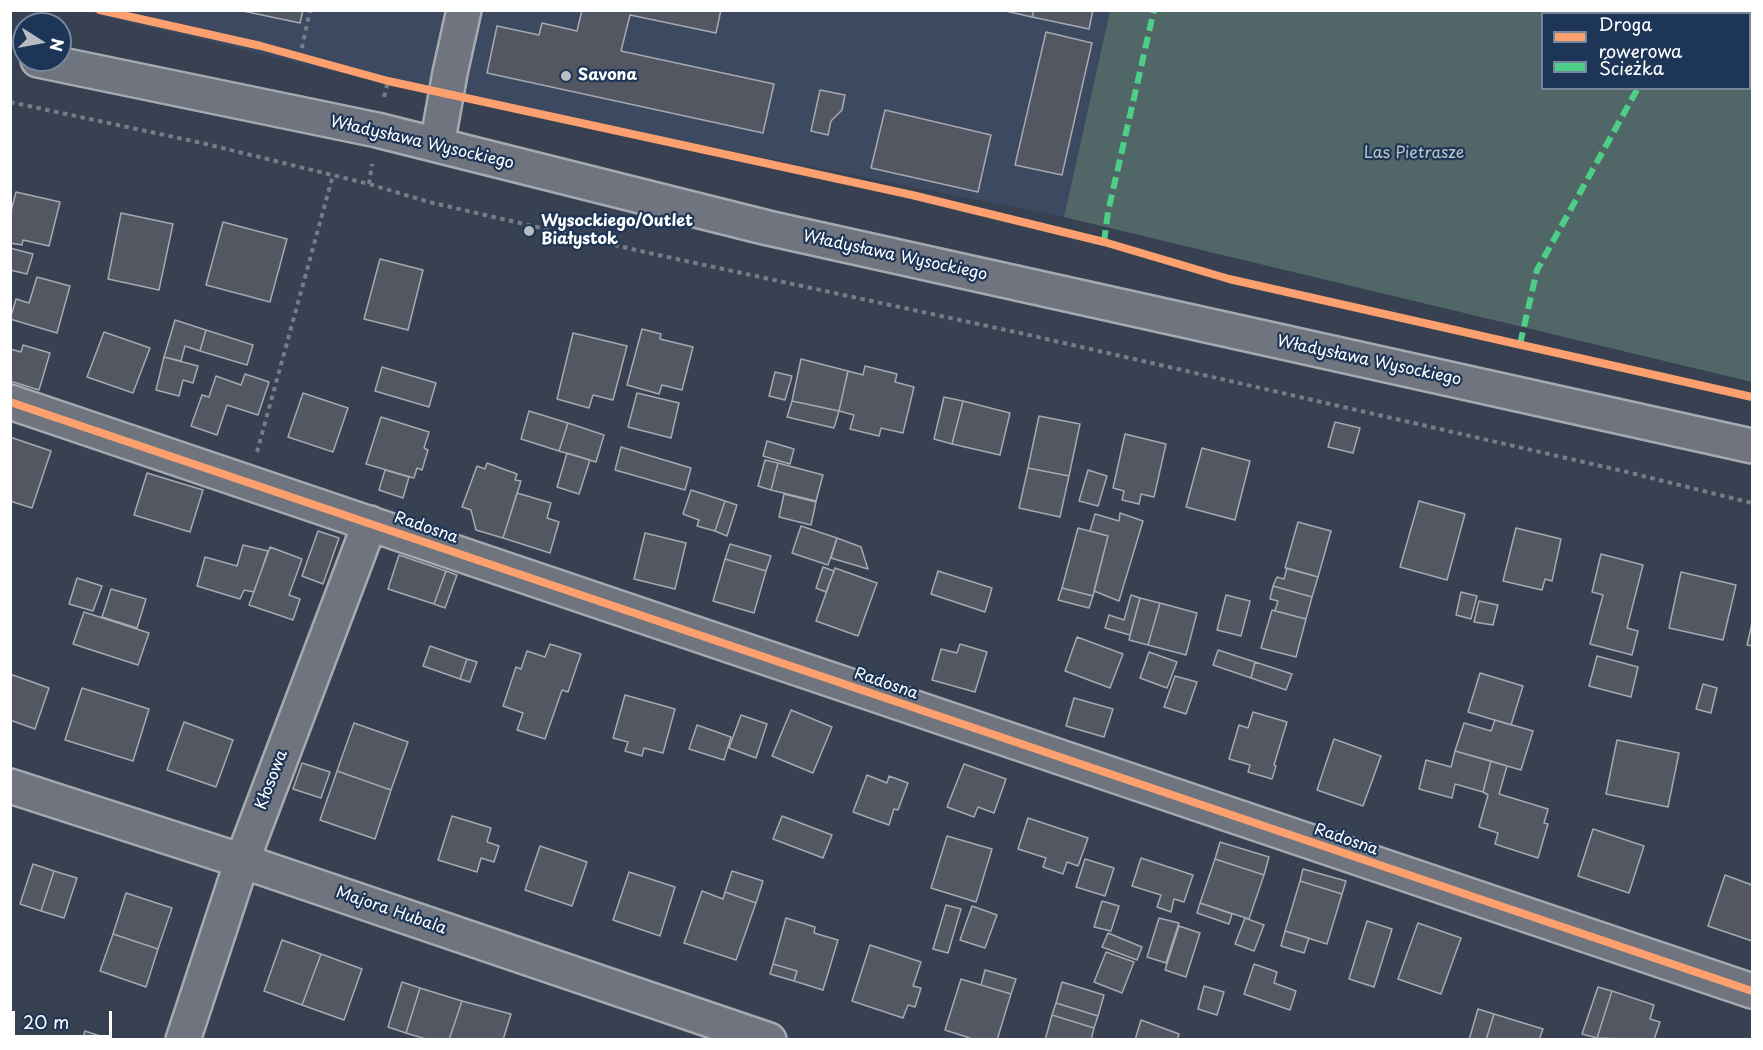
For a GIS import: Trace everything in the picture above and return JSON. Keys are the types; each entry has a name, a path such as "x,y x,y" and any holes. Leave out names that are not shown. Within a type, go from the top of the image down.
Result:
{"street":[{"path":"437,145 464,10"},
{"name":"Władysława Wysockiego","path":"72,67 321,118 768,228 1752,446"},
{"name":"Radosna","path":"10,402 1752,992"},
{"name":"Kłosowa","path":"183,1040 242,861 370,523"},
{"name":"Majora Hubala","path":"10,786 242,861 769,1040"}],"path":[{"path":"300,57 310,10"},
{"path":"10,102 202,143 333,175 429,202 649,254 1029,335 1611,468 1752,503"},
{"path":"249,482 333,175"}],"shaded area":[{"path":"82,11 1110,11 1064,217 354,76"}],"green space":[{"name":"Las Pietrasze","path":"1110,11 1752,11 1752,382 1064,217"}],"building":[{"path":"238,10 303,10 300,23"},
{"path":"582,10 721,10 716,33 630,15 621,51 774,84 763,133 487,73 497,26 539,35 542,23 577,31"},
{"path":"1001,10 1034,10 1032,17"},
{"path":"1034,10 1093,10 1089,29 1032,17"},
{"path":"1046,32 1092,43 1062,175 1015,165"},
{"path":"820,90 845,95 842,110 831,121 828,135 811,131"},
{"path":"885,110 991,135 978,192 871,168"},
{"path":"16,192 60,202 49,246 23,240 22,245 10,243 10,215"},
{"path":"121,213 173,224 159,290 108,279"},
{"path":"223,222 287,239 270,302 206,285"},
{"path":"10,248 33,254 27,274 10,270"},
{"path":"380,259 423,270 408,330 364,319"},
{"path":"37,277 70,286 57,333 10,319 16,299 29,303"},
{"path":"175,320 206,330 200,351 185,346 181,361 164,357"},
{"path":"642,329 661,334 660,339 693,347 682,390 662,385 659,394 627,385"},
{"path":"206,330 253,345 247,365 200,351"},
{"path":"104,332 150,348 133,393 87,377"},
{"path":"573,333 627,346 613,400 593,395 589,408 557,399"},
{"path":"23,345 50,353 39,390 10,381 10,349 21,352"},
{"path":"164,357 198,366 193,383 183,380 179,396 156,390"},
{"path":"801,359 848,371 839,411 792,401"},
{"path":"865,366 897,374 895,382 914,387 903,433 881,428 879,436 850,429 854,415 839,411 848,371 863,375"},
{"path":"382,367 436,383 429,407 375,391"},
{"path":"775,372 792,376 785,400 769,396"},
{"path":"245,374 269,382 258,415 227,405 217,435 191,426 202,395 209,397 216,376 241,385"},
{"path":"303,393 348,408 333,452 288,437"},
{"path":"637,393 679,403 671,438 628,427"},
{"path":"944,397 963,401 952,444 934,439"},
{"path":"792,401 839,411 834,428 787,417"},
{"path":"963,401 1010,413 1000,455 952,444"},
{"path":"529,411 568,423 559,451 521,439"},
{"path":"1039,416 1080,424 1069,476 1028,468"},
{"path":"381,417 429,432 424,448 428,450 422,470 417,468 414,478 366,464"},
{"path":"1335,422 1360,428 1353,453 1328,447"},
{"path":"568,423 604,435 596,462 559,451"},
{"path":"1125,434 1166,444 1154,497 1141,494 1139,504 1122,500 1124,491 1113,488"},
{"path":"10,437 51,451 32,508 10,501"},
{"path":"767,441 794,449 790,464 763,456"},
{"path":"621,447 691,468 685,490 615,470"},
{"path":"1202,448 1250,461 1235,520 1186,507"},
{"path":"567,453 590,460 579,494 557,487"},
{"path":"765,460 778,463 771,490 758,486"},
{"path":"487,463 517,474 515,480 521,481 503,538 476,530 471,510 462,507 477,466 485,469"},
{"path":"778,463 823,475 816,501 771,490"},
{"path":"1028,468 1069,476 1060,517 1019,508"},
{"path":"385,470 409,477 403,498 379,490"},
{"path":"1088,470 1107,476 1098,506 1079,501"},
{"path":"147,473 203,490 190,532 134,515"},
{"path":"691,490 725,501 715,531 697,526 699,520 683,514"},
{"path":"517,493 551,503 547,518 559,522 550,553 503,538"},
{"path":"784,494 816,502 811,525 779,517"},
{"path":"725,501 737,505 727,536 715,531"},
{"path":"1419,501 1465,514 1447,580 1400,567"},
{"path":"1120,513 1143,521 1119,601 1094,591 1108,536 1090,531 1095,514 1119,521"},
{"path":"1298,522 1331,531 1318,577 1285,568"},
{"path":"801,526 837,538 828,565 792,553"},
{"path":"1078,528 1108,536 1093,596 1062,588"},
{"path":"1516,528 1561,539 1552,581 1545,579 1542,590 1503,581"},
{"path":"318,531 339,538 323,584 302,576"},
{"path":"645,533 686,543 675,589 634,579"},
{"path":"837,538 861,547 868,569 831,558"},
{"path":"730,544 771,556 766,571 725,559"},
{"path":"243,545 268,551 254,592 244,590 240,599 197,586 205,557 237,566"},
{"path":"270,547 302,559 289,595 300,599 293,620 249,605"},
{"path":"1601,554 1643,565 1627,628 1638,631 1632,655 1590,644 1603,595 1592,592"},
{"path":"399,555 446,571 434,604 388,589"},
{"path":"725,559 766,571 754,613 713,601"},
{"path":"823,567 834,571 826,592 816,588"},
{"path":"835,568 877,583 858,636 816,621"},
{"path":"1287,568 1318,577 1312,597 1273,586 1277,577 1284,579"},
{"path":"446,571 457,575 445,608 434,604"},
{"path":"938,571 992,588 985,612 931,594"},
{"path":"1681,572 1736,585 1723,640 1669,628"},
{"path":"77,578 102,586 93,611 69,604"},
{"path":"1273,586 1312,597 1306,619 1275,611 1278,601 1270,599"},
{"path":"1062,588 1093,596 1089,608 1058,600"},
{"path":"111,589 146,599 137,628 102,617"},
{"path":"1461,592 1477,596 1471,619 1456,615"},
{"path":"1131,595 1140,598 1130,635 1105,628 1109,615 1124,620"},
{"path":"1226,595 1250,601 1241,636 1217,630"},
{"path":"1140,598 1160,603 1148,645 1129,640"},
{"path":"1479,601 1498,605 1493,625 1474,622"},
{"path":"1160,603 1197,613 1186,655 1148,645"},
{"path":"1272,610 1306,619 1296,657 1261,648"},
{"path":"84,612 149,633 138,665 73,644"},
{"path":"1752,623 1752,646 1747,645"},
{"path":"1077,637 1123,654 1110,688 1065,671"},
{"path":"550,644 581,654 568,692 562,690 545,739 517,730 523,713 503,706 516,667 521,669 527,651 545,657"},
{"path":"960,644 987,652 975,692 932,680 941,649 957,653"},
{"path":"430,646 467,659 460,679 423,666"},
{"path":"1218,650 1255,662 1251,678 1213,665"},
{"path":"1149,652 1177,662 1167,688 1140,678"},
{"path":"1597,656 1638,667 1631,697 1589,686"},
{"path":"467,659 477,662 470,682 460,679"},
{"path":"1255,662 1292,674 1286,690 1251,678"},
{"path":"1480,673 1523,686 1511,725 1468,712"},
{"path":"10,674 49,688 35,729 10,720"},
{"path":"1175,676 1197,682 1186,714 1164,707"},
{"path":"1703,684 1717,688 1711,713 1696,709"},
{"path":"82,688 149,709 133,761 65,740"},
{"path":"625,695 675,709 663,753 644,748 642,756 625,751 628,742 613,738"},
{"path":"1074,698 1113,709 1104,737 1066,726"},
{"path":"791,710 832,727 813,773 772,756"},
{"path":"1253,712 1287,722 1272,779 1248,772 1250,765 1229,759 1239,725 1248,728"},
{"path":"741,715 767,724 756,758 729,748"},
{"path":"1495,720 1533,731 1521,770 1455,751 1464,723 1491,731"},
{"path":"184,722 233,740 216,787 167,770"},
{"path":"354,723 408,742 391,790 337,771"},
{"path":"697,725 731,737 724,760 689,749"},
{"path":"1334,739 1381,756 1363,806 1317,790"},
{"path":"1617,740 1679,753 1668,807 1606,794"},
{"path":"1455,751 1491,761 1483,792 1455,784 1452,798 1419,789 1426,760 1451,767"},
{"path":"1491,761 1507,766 1499,794 1548,809 1544,823 1548,824 1538,858 1495,844 1498,833 1479,827 1488,795 1483,792"},
{"path":"302,763 330,772 321,798 293,789"},
{"path":"964,764 1006,779 994,813 978,807 974,817 947,807"},
{"path":"337,771 391,790 375,839 320,820"},
{"path":"867,775 887,783 889,776 908,783 898,810 894,809 889,825 853,812"},
{"path":"452,816 491,828 487,842 499,846 494,862 481,858 477,872 438,860"},
{"path":"782,816 832,835 823,858 773,839"},
{"path":"1028,818 1088,838 1078,866 1067,862 1063,874 1043,867 1046,858 1018,849"},
{"path":"1593,829 1644,846 1629,893 1578,876"},
{"path":"947,836 992,849 976,902 931,888"},
{"path":"1220,842 1269,857 1264,875 1215,859"},
{"path":"540,846 587,862 572,906 525,890"},
{"path":"1141,858 1193,875 1184,902 1174,899 1171,912 1157,907 1161,895 1132,886"},
{"path":"1085,859 1114,868 1105,896 1076,887"},
{"path":"1215,859 1264,875 1249,919 1200,903"},
{"path":"33,864 54,871 41,911 20,904"},
{"path":"1303,869 1346,881 1342,894 1300,881"},
{"path":"54,871 77,878 64,918 41,911"},
{"path":"732,871 763,881 756,903 725,892"},
{"path":"629,872 675,887 660,936 613,920"},
{"path":"1725,875 1752,885 1752,941 1708,926"},
{"path":"1300,881 1342,894 1327,944 1285,931"},
{"path":"702,891 723,899 725,892 756,903 736,960 684,943"},
{"path":"126,893 172,908 158,949 113,934"},
{"path":"1102,901 1119,906 1111,931 1094,927"},
{"path":"1200,903 1232,914 1229,924 1197,913"},
{"path":"946,905 961,909 948,953 933,949"},
{"path":"972,906 997,915 985,948 960,940"},
{"path":"786,918 815,927 814,933 838,940 823,990 794,981 797,971 773,964"},
{"path":"1159,918 1179,923 1166,963 1147,957"},
{"path":"1245,918 1264,925 1254,951 1235,944"},
{"path":"1367,921 1392,929 1374,987 1349,979"},
{"path":"1418,923 1461,938 1441,994 1398,979"},
{"path":"1179,926 1200,933 1186,977 1165,970"},
{"path":"1285,931 1309,938 1304,953 1281,946"},
{"path":"1108,933 1142,947 1137,960 1102,947"},
{"path":"113,934 158,949 146,987 100,971"},
{"path":"282,940 321,954 302,1005 264,991"},
{"path":"870,945 921,962 913,986 921,988 915,1007 908,1005 903,1018 852,1001"},
{"path":"1106,952 1134,962 1122,993 1094,982"},
{"path":"321,954 362,969 344,1020 302,1005"},
{"path":"773,964 797,971 794,981 770,974"},
{"path":"1254,964 1277,972 1274,983 1296,991 1290,1010 1244,994"},
{"path":"985,970 1016,979 1011,994 981,985"},
{"path":"961,979 1011,994 997,1040 976,1040 945,1030"},
{"path":"402,982 420,988 406,1033 388,1027"},
{"path":"1062,982 1104,995 1098,1016 1056,1003"},
{"path":"1204,986 1224,992 1217,1015 1198,1009"},
{"path":"1598,987 1612,991 1597,1038 1582,1034"},
{"path":"420,988 462,1001 449,1040 429,1040 406,1033"},
{"path":"1612,991 1654,1005 1650,1019 1660,1022 1654,1040 1597,1038"},
{"path":"462,1001 511,1014 503,1040 449,1040"},
{"path":"1056,1003 1098,1016 1094,1028 1052,1015"},
{"path":"1478,1009 1494,1014 1486,1040 1469,1040"},
{"path":"1494,1014 1543,1029 1539,1040 1486,1040"},
{"path":"1052,1015 1094,1028 1091,1040 1045,1040"},
{"path":"1141,1020 1179,1034 1177,1040 1135,1040"},
{"path":"85,1031 112,1040 82,1040"}],"marked path":[{"path":"1104,242 1108,212 1154,10"},
{"path":"1520,344 1537,270 1637,90"}],"cycle path":[{"path":"100,10 261,46 388,81 912,195 1104,242 1229,279 1752,397"},
{"path":"10,402 1752,991"}],"place":[{"name":"Savona","path":"566,76"},
{"name":"Wysockiego/Outlet Białystok","path":"529,231"}]}
